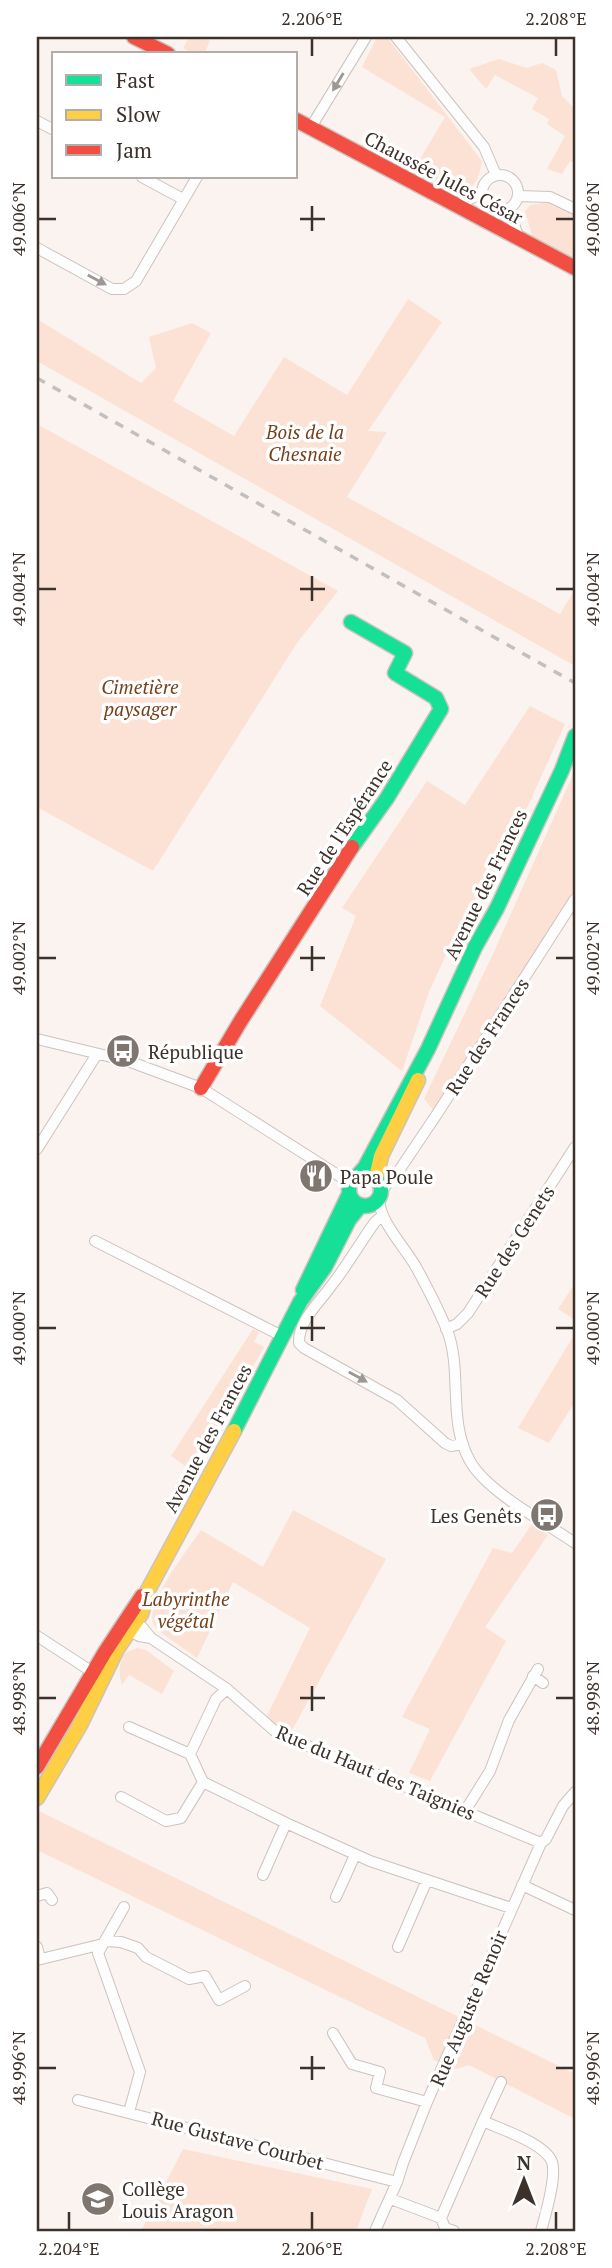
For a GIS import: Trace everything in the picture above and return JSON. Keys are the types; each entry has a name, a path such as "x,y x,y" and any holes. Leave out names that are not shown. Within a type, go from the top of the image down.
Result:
{"main road":[{"path":"134,37 163,52"},
{"name":"Chaussée Jules César","path":"298,121 575,268"},
{"name":"Rue de l'Espérance","path":"201,1088 240,1022 345,857 387,798 441,709 436,698 395,673 405,653 351,622"},
{"name":"Avenue des Frances","path":"300,1303 309,1273 351,1183 365,1167 428,1049 475,947 498,908 575,736"},
{"name":"Avenue des Frances","path":"378,1186 377,1165 410,1103 428,1049"},
{"path":"369,1174 378,1186 374,1202 364,1205 354,1201 351,1183 369,1174"},
{"name":"Avenue des Frances","path":"37,1768 117,1649 208,1482 300,1303 324,1267 349,1220 364,1205"},
{"name":"Avenue des Frances","path":"37,1798 75,1733 100,1672"}],"street":[{"path":"311,127 366,37"},
{"path":"396,37 484,147 496,175"},
{"path":"457,205 482,193 488,180 496,175 515,181 518,196 515,204 503,211 491,208 482,193"},
{"path":"144,178 184,199"},
{"path":"37,248 112,289 124,289 136,281 196,178"},
{"path":"518,196 550,197 575,209"},
{"path":"509,209 519,239"},
{"name":"Rue des Frances","path":"378,1186 398,1172 575,899"},
{"path":"37,1039 156,1070 201,1088 351,1183"},
{"path":"37,1149 97,1054"},
{"name":"Rue des Genets","path":"446,1329 457,1324 467,1313 575,1147"},
{"path":"378,1186 382,1215 416,1267 451,1342 458,1427 470,1462 495,1488 575,1541"},
{"path":"364,1205 382,1215"},
{"path":"382,1215 374,1222 331,1287 313,1308 301,1332 299,1343 397,1400 446,1443 451,1446 463,1444"},
{"path":"95,1241 282,1336"},
{"name":"Rue du Haut des Taignies","path":"129,1625 227,1689 277,1733 541,1843"},
{"path":"37,1636 100,1672"},
{"path":"465,1811 490,1771 509,1720 535,1673 543,1683"},
{"path":"190,1754 216,1699 227,1689"},
{"path":"129,1727 177,1751 190,1754"},
{"path":"190,1754 204,1782 286,1823 355,1855 511,1908"},
{"path":"121,1797 166,1821 181,1818 204,1782"},
{"name":"Rue Auguste Renoir","path":"376,2231 391,2199 402,2163 427,2102 511,1908 541,1843 546,1839 563,1806 575,1792"},
{"path":"263,1875 286,1823"},
{"path":"336,1897 355,1855"},
{"path":"398,1947 427,1880"},
{"path":"522,1885 575,1910"},
{"path":"37,1896 47,1893 52,1900"},
{"path":"124,1908 98,1953 140,2072 130,2112"},
{"path":"37,1947 38,1959 104,1942 121,1942 138,1948 146,1957 189,1979 205,1976 219,2000 245,1986"},
{"path":"333,2034 352,2064 380,2072 376,2088 427,2102"},
{"path":"454,2231 445,2228 441,2218 501,2082"},
{"name":"Rue Gustave Courbet","path":"78,2100 397,2182"},
{"path":"483,2121 539,2147 551,2160 553,2174 541,2231"},
{"path":"391,2199 441,2218"}],"green space":[{"path":"189,37 202,37 210,41 205,52 190,52 183,48"},
{"path":"377,37 387,37 482,161 472,187 455,192 413,171 445,117 362,67"},
{"path":"499,59 527,68 542,63 556,70 562,96 575,109 575,163 570,161 562,174 547,169 565,136 547,124 549,119 532,109 538,98 495,75 486,89 469,69"},
{"path":"551,202 575,214 575,260 533,239 525,211 530,205"},
{"name":"Bois de la Chesnaie","path":"408,299 442,322 368,431 387,432 347,497 560,614 575,589 575,666 37,361 37,319 141,383 156,368 149,337 192,323 211,333 173,401 234,436 284,357 347,395"},
{"name":"Cimetière paysager","path":"37,424 338,591 297,643 153,871 37,807"},
{"path":"530,706 565,724 482,907 464,922 456,933 429,992 402,1071 320,1006 356,916 342,908 427,781 465,805"},
{"path":"575,770 575,889 434,1111 424,1099 492,956"},
{"path":"575,1283 575,1320 558,1309"},
{"path":"253,1329 259,1332 254,1342 264,1347 194,1472 171,1456"},
{"path":"575,1333 575,1402 549,1443 518,1428"},
{"name":"Labyrinthe végétal","path":"293,1510 386,1559 290,1734 266,1718 310,1628 233,1582 197,1658 157,1628 152,1616 161,1591 201,1530 263,1567"},
{"path":"532,1524 548,1535 485,1627 506,1641 430,1781 409,1773 430,1729 402,1717 493,1548 512,1553"},
{"path":"137,1648 146,1650 174,1671 162,1694 129,1675 122,1685 120,1665 123,1657 125,1653"},
{"path":"37,1810 575,2074 575,2119 469,2065 456,2069 434,2060 425,2038 37,1850"},
{"path":"183,2149 372,2189 356,2231 141,2231"}],"railway":[{"path":"37,378 575,683"}],"traffic: fast":[{"path":"351,622 405,653 395,673 436,698 441,709 387,798 352,847"},
{"path":"358,1175 365,1167 428,1049 562,770 575,736"},
{"path":"365,1174 376,1179 381,1190 376,1201 365,1206 354,1201 349,1190 354,1179 365,1174"},
{"path":"303,1290 349,1194"},
{"path":"234,1431 300,1302 325,1267 349,1220 361,1205"}],"traffic: slow":[{"path":"376,1178 381,1156 418,1080"},
{"path":"37,1798 80,1725 117,1649 141,1614 148,1590 234,1431"}],"traffic: jam":[{"path":"134,37 164,52"},
{"path":"298,121 575,268"},
{"path":"201,1088 352,847"},
{"path":"37,1767 105,1652 142,1596"}],"place":[{"name":"République","path":"123,1051"},
{"name":"Papa Poule","path":"316,1176"},
{"name":"Les Genêts","path":"547,1515"},
{"name":"Collège Louis Aragon","path":"98,2199"}]}
